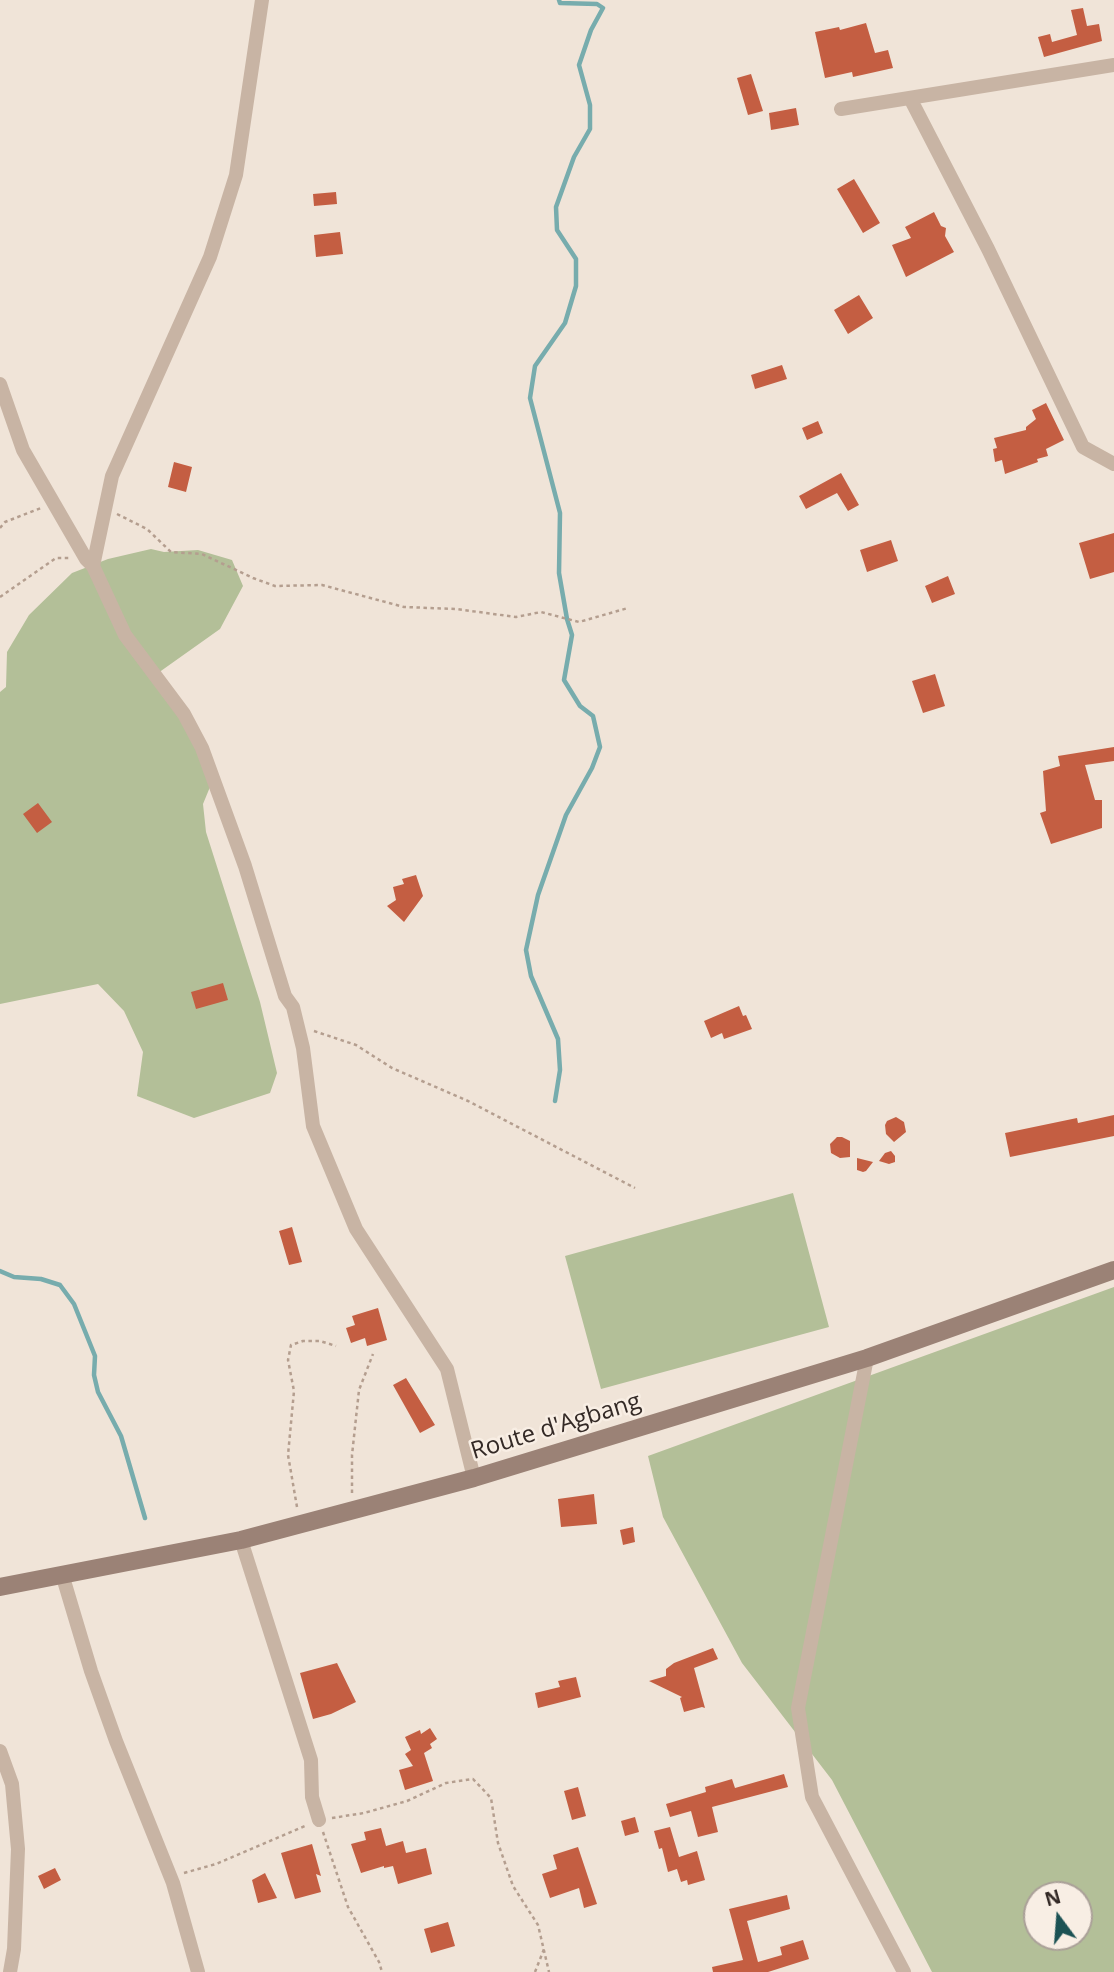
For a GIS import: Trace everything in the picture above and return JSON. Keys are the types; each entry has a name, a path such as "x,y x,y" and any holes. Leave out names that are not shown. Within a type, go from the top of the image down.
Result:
{"main road":[{"name":"Route d'Agbang","path":"0,1587 241,1540 474,1478 867,1357 1114,1270"}],"street":[{"path":"90,562 111,476 210,257 236,175 262,0"},
{"path":"841,109 911,100 1114,65"},
{"path":"911,100 988,249 1083,447 1114,464"},
{"path":"0,384 23,450 90,562 125,635 184,714 202,748 245,866 285,996 293,1007 303,1048 313,1126 356,1229 447,1369 474,1478"},
{"path":"867,1357 797,1708 812,1797 904,1972"},
{"path":"241,1540 311,1760 312,1797 319,1820"},
{"path":"62,1574 91,1671 116,1741 170,1876 198,1972"},
{"path":"0,1751 12,1784 18,1849 14,1949 10,1972"}],"path":[{"path":"0,528 5,522 53,503"},
{"path":"105,508 147,528 171,552 202,554 275,586 321,586 404,607 456,609 516,617 541,612 579,622 628,608"},
{"path":"0,597 56,558 90,562"},
{"path":"297,1026 356,1045 392,1068 468,1101 635,1188"},
{"path":"298,1525 297,1499 288,1455 294,1391 288,1360 291,1345 320,1340 336,1346"},
{"path":"351,1510 354,1476 352,1455 359,1390 373,1354"},
{"path":"170,1876 216,1864 319,1820 364,1813 407,1801 446,1783 473,1779 491,1798 498,1843 513,1886 538,1926 549,1972"},
{"path":"319,1820 348,1907 382,1972"},
{"path":"535,1972 544,1948"}],"green space":[{"path":"151,549 164,552 198,550 232,560 243,586 220,629 151,678 199,743 210,787 203,804 206,832 260,1002 277,1073 270,1093 194,1118 137,1096 143,1052 124,1011 98,984 0,1004 0,692 6,687 7,652 29,615 72,573 108,559"},
{"path":"793,1193 829,1327 601,1389 565,1256"},
{"path":"1114,1287 1114,1972 932,1972 832,1780 742,1663 663,1517 648,1456"}],"building":[{"path":"1083,8 1087,26 1099,24 1102,41 1044,57 1038,37 1050,34 1052,42 1077,35 1071,10"},
{"path":"866,23 875,53 888,50 893,68 853,77 852,72 825,78 815,32 839,27 840,30"},
{"path":"751,74 763,111 748,115 737,78"},
{"path":"796,108 799,125 771,130 769,113"},
{"path":"854,179 880,223 863,233 837,189"},
{"path":"336,192 337,204 314,206 313,194"},
{"path":"934,212 941,226 946,228 945,236 954,252 906,277 892,245 911,238 905,227"},
{"path":"340,232 343,254 316,257 314,235"},
{"path":"859,295 873,318 848,334 834,310"},
{"path":"782,365 787,379 755,389 751,375"},
{"path":"1046,403 1064,440 1046,449 1048,456 1037,459 1038,462 1005,474 1002,460 995,462 993,449 997,448 994,438 1026,430 1036,419 1032,410"},
{"path":"818,421 823,433 807,440 802,428"},
{"path":"174,462 192,467 186,492 168,487"},
{"path":"841,473 859,505 848,511 837,493 806,509 799,496"},
{"path":"1114,533 1114,572 1090,579 1079,543"},
{"path":"891,540 898,561 867,572 860,550"},
{"path":"948,576 955,594 932,603 925,586"},
{"path":"935,674 945,706 923,713 912,681"},
{"path":"1114,747 1114,761 1085,765 1095,800 1102,800 1102,828 1051,844 1040,813 1046,811 1043,771 1060,766 1058,756"},
{"path":"38,803 52,822 37,833 23,814"},
{"path":"416,875 423,896 404,922 387,906 396,900 393,887 404,884 402,879"},
{"path":"223,983 228,1000 196,1009 191,992"},
{"path":"739,1006 752,1029 724,1039 722,1033 711,1038 704,1021"},
{"path":"1114,1115 1114,1136 1010,1157 1005,1133 1077,1118 1078,1123"},
{"path":"896,1117 904,1122 906,1132 894,1142 886,1134 885,1125"},
{"path":"837,1137 850,1141 850,1157 840,1158 831,1153 830,1144"},
{"path":"891,1151 895,1162 889,1164 879,1161 885,1153"},
{"path":"857,1158 873,1162 863,1172 857,1170"},
{"path":"292,1227 302,1262 289,1265 279,1231"},
{"path":"378,1308 387,1340 367,1346 365,1338 351,1343 346,1328 355,1325 352,1316"},
{"path":"406,1378 435,1425 420,1433 393,1385"},
{"path":"594,1494 597,1524 561,1527 558,1499"},
{"path":"633,1527 635,1542 623,1545 620,1530"},
{"path":"713,1648 718,1659 694,1668 705,1708 684,1712 680,1698 682,1697 649,1681 666,1676 666,1669 674,1663"},
{"path":"337,1663 356,1702 313,1719 300,1673"},
{"path":"576,1677 581,1697 538,1708 535,1693 560,1687 558,1681"},
{"path":"430,1728 437,1739 430,1744 432,1748 424,1753 433,1781 405,1790 399,1770 413,1766 405,1754 411,1750 405,1737 420,1730 421,1734"},
{"path":"784,1774 788,1787 712,1807 718,1832 698,1837 691,1811 670,1817 666,1804 706,1792 705,1787 732,1779 735,1788"},
{"path":"578,1787 586,1816 572,1820 564,1791"},
{"path":"635,1817 639,1832 625,1836 621,1821"},
{"path":"670,1827 679,1857 697,1851 705,1880 688,1885 687,1880 681,1882 677,1869 668,1872 654,1831"},
{"path":"381,1828 386,1846 403,1841 406,1853 426,1848 432,1874 398,1884 393,1866 361,1873 351,1844 366,1840 364,1832"},
{"path":"312,1844 321,1876 316,1874 321,1892 295,1899 281,1853"},
{"path":"578,1847 597,1904 584,1908 579,1888 550,1898 542,1874 557,1869 553,1855"},
{"path":"55,1868 61,1880 44,1889 38,1876"},
{"path":"265,1873 277,1898 258,1903 252,1880"},
{"path":"787,1895 790,1909 747,1921 758,1962 782,1955 780,1947 803,1940 809,1959 768,1972 713,1972 712,1967 743,1960 729,1909"},
{"path":"448,1922 455,1946 431,1953 424,1929"}],"waterway":[{"path":"555,1101 560,1070 558,1039 531,976 526,950 538,895 566,815 592,768 600,747 593,716 580,706 564,680 572,635 559,573 560,513 530,398 535,366 565,323 576,286 576,259 557,230 556,207 574,157 590,129 590,105 579,65 591,30 603,8 597,4 560,3 559,0"},
{"path":"0,1271 14,1277 41,1279 60,1285 74,1304 95,1356 94,1375 98,1392 121,1436 145,1518"}]}
